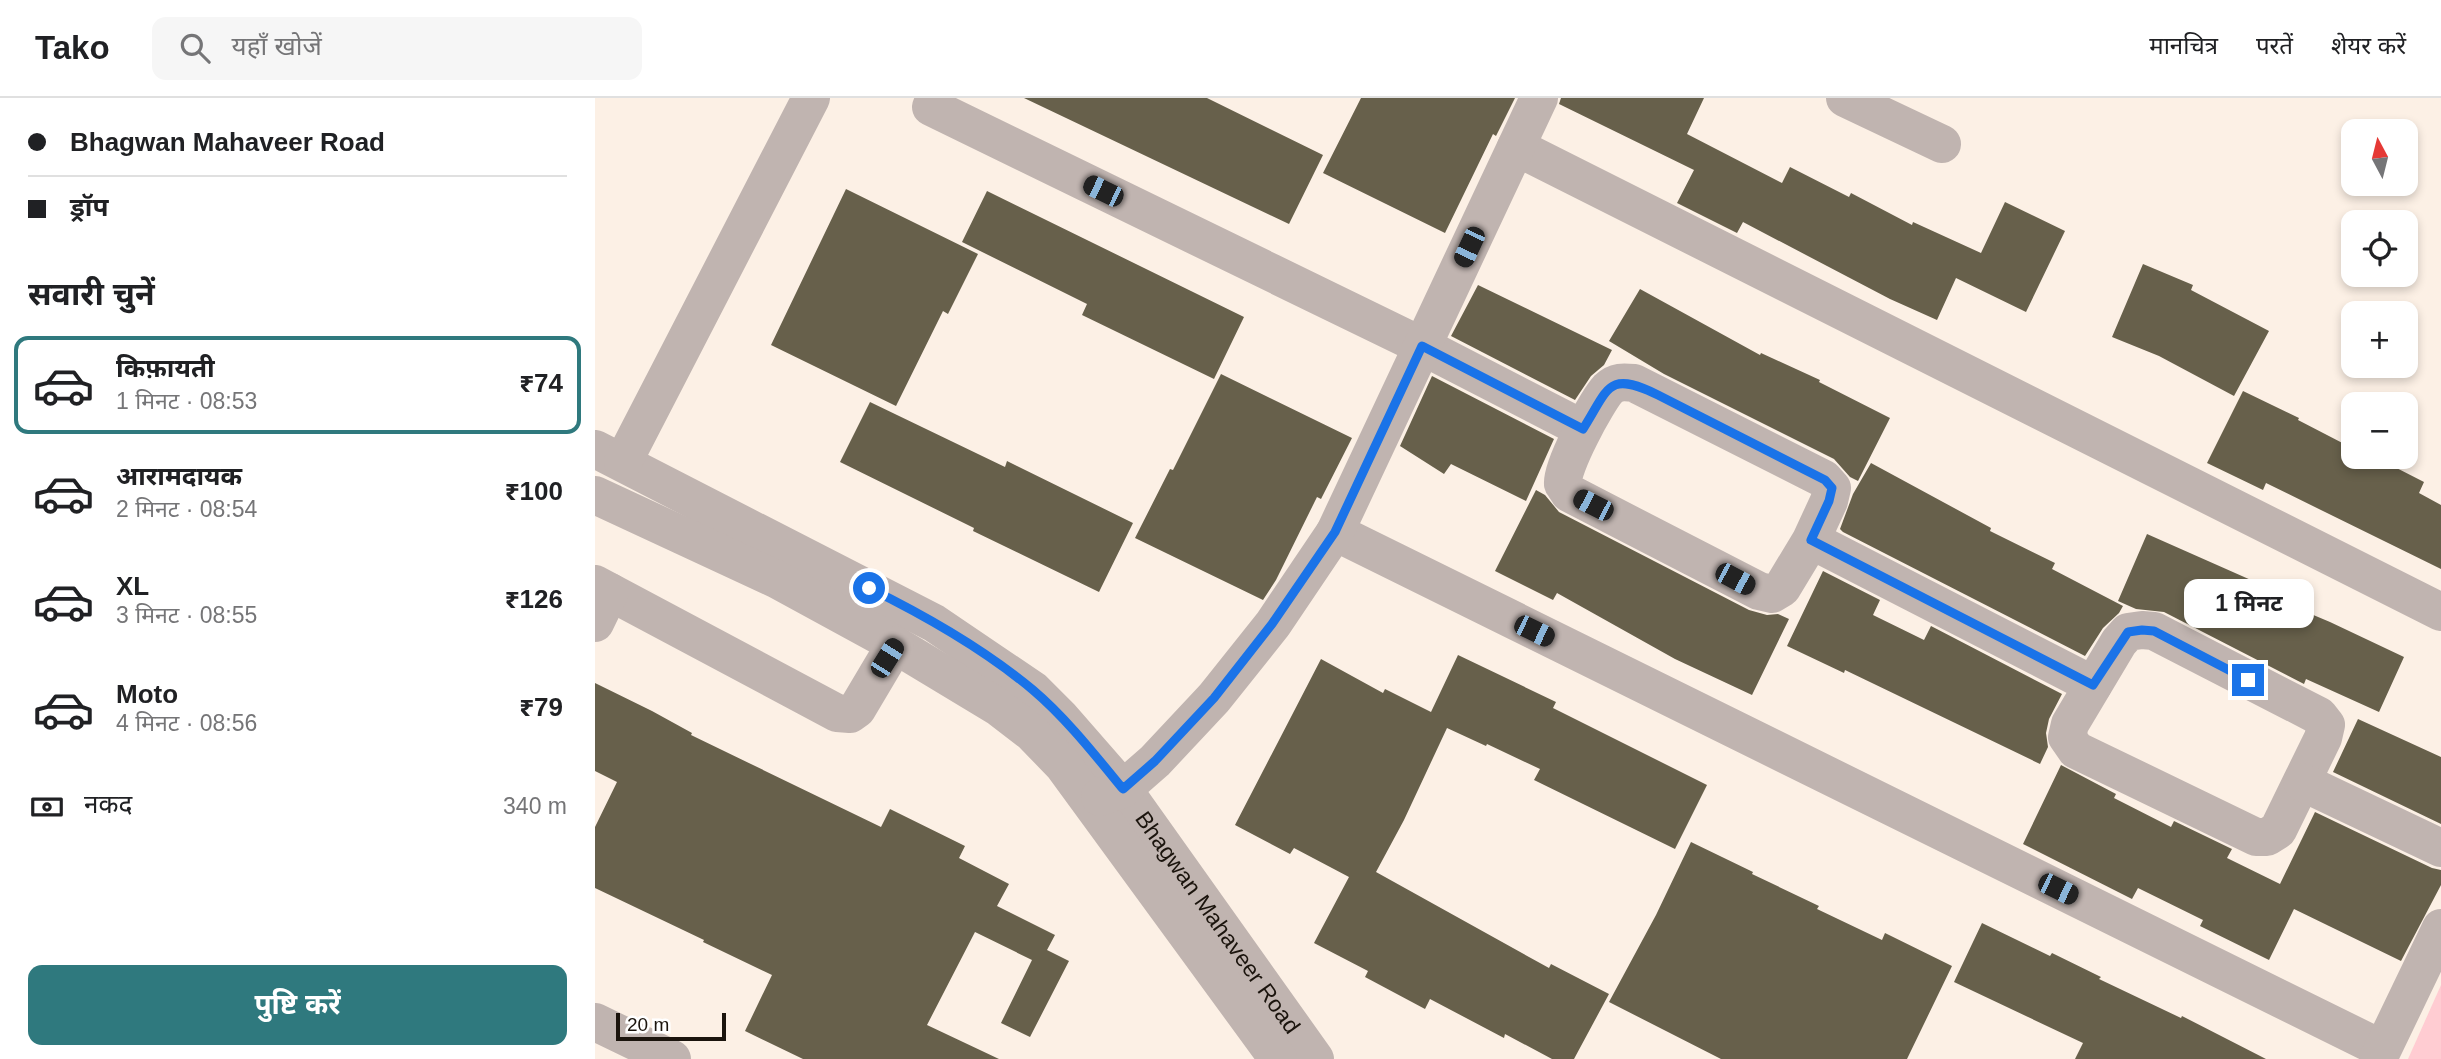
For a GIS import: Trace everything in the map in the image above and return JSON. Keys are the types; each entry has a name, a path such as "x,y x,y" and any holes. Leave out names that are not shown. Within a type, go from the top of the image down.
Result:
{"street":[{"path":"609,455 811,98"},
{"path":"1106,794 1155,761 1214,698 1272,624 1335,532 1539,98"},
{"path":"1845,98 1942,144"},
{"path":"931,107 1422,346 1583,429"},
{"path":"1516,147 2441,612"},
{"path":"1620,382 1634,383 1825,480 1832,488 1829,501 1811,540 1782,588 1772,594 1759,591 1569,493 1563,484 1563,474 1583,429 1609,388 1620,382"},
{"name":"Bhagwan Mahaveer Road","path":"609,455 891,599 975,649 1033,690 1061,718 1106,794 1278,1059"},
{"name":"Bhagwan Mahaveer Road","path":"595,495 778,580 962,683 1032,733 1063,765 1106,794 1315,1059"},
{"path":"1335,532 2380,1054 2441,928"},
{"path":"1811,540 2093,685"},
{"path":"600,600 838,713 849,714 856,709 895,645"},
{"path":"2154,631 2319,716 2326,725 2323,738 2302,782 2278,830 2267,837 2256,837 2076,750 2067,737 2070,724 2128,632 2154,631"},
{"path":"2302,782 2441,848"},
{"path":"595,1021 672,1059"}],"shaded area":[{"path":"2441,985 2441,1059 2408,1059"}],"building":[{"path":"1024,98 1207,98 1323,155 1289,224"},
{"path":"1361,98 1515,98 1496,136 1493,134 1445,233 1323,173"},
{"path":"1561,98 1704,98 1687,134 1782,183 1790,167 1849,197 1851,193 1912,225 1913,222 1981,253 2005,202 2065,231 2026,312 1956,278 1937,320 1890,299 1743,222 1737,233 1677,203 1694,170 1559,104"},
{"path":"846,189 978,254 948,314 943,311 896,406 771,345"},
{"path":"987,191 1244,317 1214,379 1082,315 1087,304 962,242"},
{"path":"2143,264 2193,285 2191,290 2269,331 2234,396 2159,356 2112,337"},
{"path":"1478,285 1612,350 1604,365 1591,376 1575,400 1451,336"},
{"path":"1640,289 1760,355 1761,353 1820,380 1819,382 1890,418 1858,481 1850,477 1834,459 1664,374 1609,341"},
{"path":"1221,374 1352,438 1321,499 1317,497 1276,580 1263,600 1135,538"},
{"path":"1432,376 1554,439 1526,501 1451,464 1444,474 1400,446"},
{"path":"2243,391 2341,442 2341,469 2399,469 2424,482 2419,493 2441,505 2441,569 2266,483 2263,490 2207,463"},
{"path":"870,402 1005,467 1007,461 1133,523 1099,592 840,462"},
{"path":"1871,463 1991,528 1990,531 2055,563 2052,569 2123,606 2119,613 2103,628 2085,656 1843,532 1840,529 1853,494"},
{"path":"1536,490 1545,495 1559,512 1749,610 1767,615 1778,614 1789,619 1752,695 1675,659 1557,593 1553,600 1495,571"},
{"path":"2147,534 2269,588 2266,595 2404,657 2379,712 2306,679 2304,684 2164,612 2136,609 2118,601"},
{"path":"1823,571 1880,600 1873,615 1924,640 1931,626 2062,694 2049,719 2046,733 2048,747 2040,764 1845,670 1844,673 1787,646"},
{"path":"1458,655 1556,702 1553,708 1707,785 1675,849 1534,780 1540,769 1447,728 1404,820 1376,872 1549,968 1551,964 1609,994 1574,1059 1552,1059 1505,1034 1504,1038 1430,999 1425,1009 1365,977 1368,971 1314,943 1349,877 1294,848 1290,854 1235,825 1321,659 1383,693 1385,689 1431,712"},
{"path":"595,683 652,711 692,733 691,735 881,827 890,809 965,846 959,858 1009,884 997,906 1055,935 1047,950 1069,961 1030,1037 1001,1023 1032,960 975,932 927,1025 999,1059 803,1059 745,1031 772,975 595,888 595,827 617,782 595,771"},
{"path":"2358,719 2441,757 2441,824 2333,772"},
{"path":"2061,765 2116,794 2114,798 2171,827 2174,821 2232,849 2227,858 2280,884 2315,812 2441,870 2441,885 2401,961 2294,909 2269,960 2200,926 2203,920 2138,888 2132,899 2023,844"},
{"path":"1691,842 1882,940 1885,933 1952,966 1907,1059 1721,1059 1609,1002 1656,915"},
{"path":"1982,923 2050,956 2052,953 2101,977 2099,979 2181,1018 2182,1016 2266,1059 2075,1059 2083,1043 1954,982"}],"route":[{"path":"869,588 934,623 1033,690 1123,789 1155,761 1214,698 1272,624 1335,532 1422,346 1583,429 1609,388 1620,382 1634,383 1658,395 1825,480 1832,488 1829,501 1811,540 2093,685 2119,642 2128,632 2142,630 2154,631 2248,680"}]}
